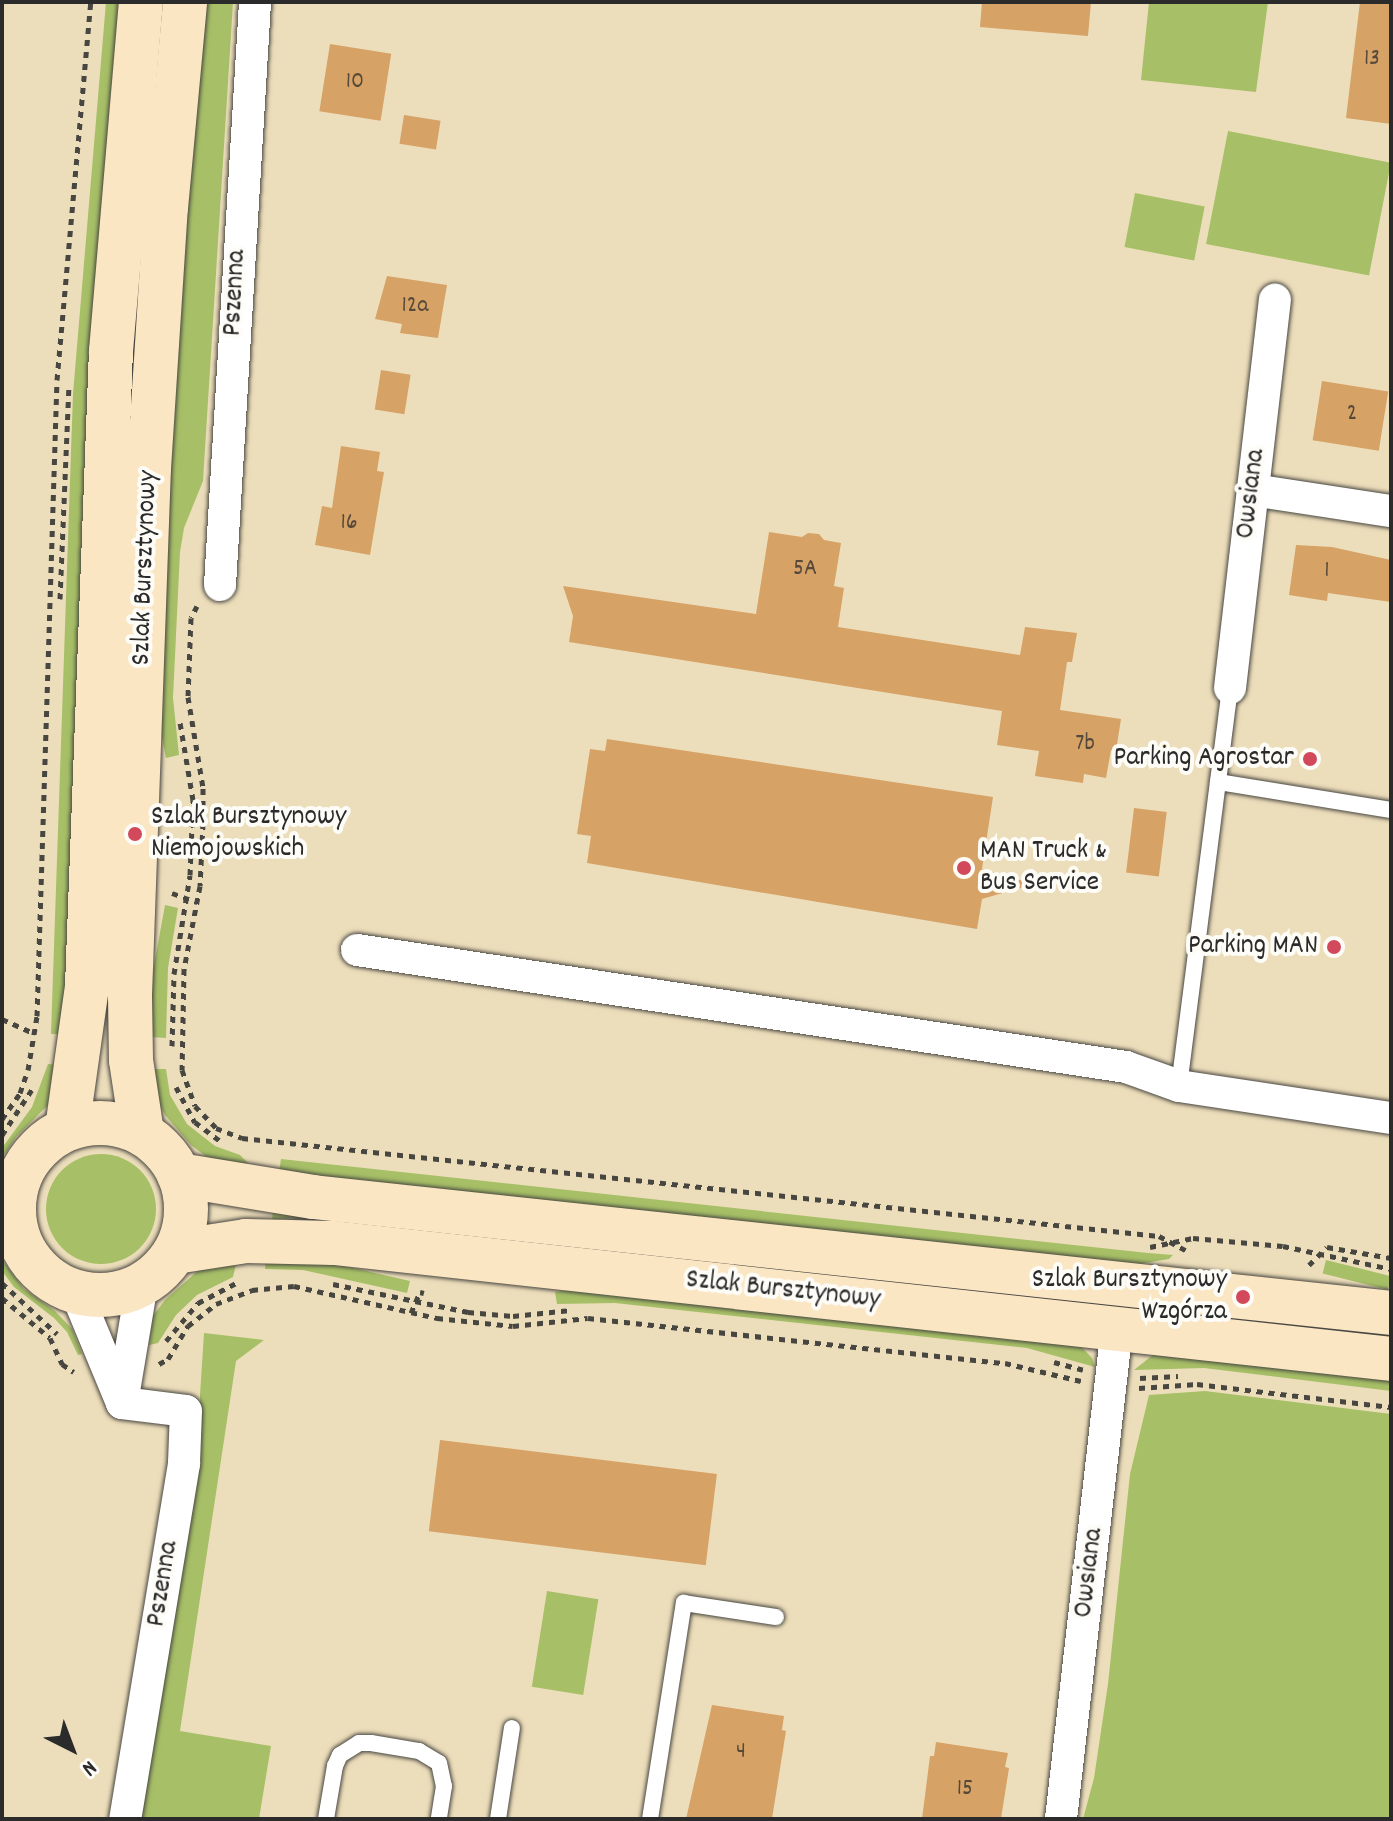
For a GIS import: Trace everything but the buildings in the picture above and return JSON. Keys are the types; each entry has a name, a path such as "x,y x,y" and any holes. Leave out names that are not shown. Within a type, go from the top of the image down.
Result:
{"main road":[{"name":"Szlak Bursztynowy","path":"67,1129 87,986 111,351 141,2"},
{"name":"Szlak Bursztynowy","path":"142,1133 134,1090 130,1028 135,834 155,352 185,2"},
{"path":"105,1122 142,1133 170,1158 179,1175 186,1214 175,1252 161,1271 121,1293 98,1295 76,1292 39,1271 22,1244 14,1214 22,1173 33,1155 48,1140 67,1129 105,1122"},
{"name":"Szlak Bursztynowy","path":"179,1175 328,1199 1391,1313"},
{"name":"Szlak Bursztynowy","path":"175,1252 246,1241 334,1243 1391,1359"}],"street":[{"name":"Pszenna","path":"212,592 255,2"},
{"name":"Owsiana","path":"1230,688 1275,300"},
{"path":"1253,490 1391,511"},
{"path":"357,950 1126,1067 1179,1086 1391,1118"},
{"path":"116,1362 142,1284"},
{"name":"Pszenna","path":"76,1292 116,1362 122,1403 186,1411 184,1464 125,1819"},
{"name":"Owsiana","path":"1061,1819 1117,1327"}],"lane":[{"path":"1179,1086 1230,688"},
{"path":"1218,782 1391,810"},
{"path":"650,1819 684,1603 776,1617"},
{"path":"498,1819 512,1728"},
{"path":"326,1819 340,1755 359,1743 371,1743 419,1751 439,1763 444,1786 439,1819"}],"path":[{"path":"2,1119 20,1093 35,1034 57,380 91,2"},
{"path":"212,592 191,618 188,697 199,765 203,823 197,902 184,969 182,1070 195,1106 216,1128 226,1133 264,1140 1159,1236 1192,1253"},
{"path":"182,617 182,631"},
{"path":"171,1061 174,974 186,898 193,800 179,711"},
{"path":"177,771 199,765"},
{"path":"172,879 172,894 197,902"},
{"path":"2,1019 35,1034"},
{"path":"175,1084 195,1122 206,1133 234,1146"},
{"path":"1134,1246 1150,1247 1193,1238 1318,1253 1391,1269"},
{"path":"1302,1267 1317,1260 1318,1253 1327,1247 1336,1246 1391,1258"},
{"path":"2,1298 50,1338 68,1371 157,1350 198,1303 241,1281"},
{"path":"325,1282 468,1312 513,1316 578,1309"},
{"path":"2,1283 48,1324 76,1359 116,1362 168,1359 188,1326 216,1304 252,1290 294,1286 437,1318 513,1326 588,1318 1005,1363 1111,1382 1197,1384 1391,1407"},
{"path":"1045,1360 1111,1382 1187,1375"}],"green space":[{"path":"106,2 122,2 64,1034 51,1034 73,394"},
{"path":"204,2 233,2 203,481 184,528 180,552 173,698 179,755 166,758 160,727 171,402"},
{"path":"1149,2 1268,2 1256,92 1141,80"},
{"path":"1228,131 1391,163 1369,276 1206,244"},
{"path":"1135,193 1205,207 1194,261 1125,247"},
{"path":"165,905 178,908 168,968 166,1038 150,1037 151,982"},
{"path":"48,1064 60,1065 48,1105 16,1137 2,1158 2,1148 32,1107"},
{"path":"153,1069 166,1069 170,1095 187,1124 215,1146 240,1155 249,1164 212,1161 191,1145 165,1115 158,1101"},
{"path":"101,1154 122,1158 140,1170 152,1188 156,1209 152,1230 140,1248 122,1260 101,1264 80,1260 62,1248 50,1230 46,1209 50,1188 62,1170 80,1158"},
{"path":"281,1159 1173,1255 1169,1259 1139,1264 279,1172"},
{"path":"273,1210 1391,1331 1391,1338 291,1218 272,1220"},
{"path":"266,1259 314,1259 410,1281 407,1293 303,1270 265,1269"},
{"path":"2,1260 24,1289 55,1311 72,1329 82,1354 78,1355 67,1332 54,1318 14,1287 2,1271"},
{"path":"237,1260 233,1277 197,1295 176,1315 158,1343 149,1345 153,1316 165,1300 201,1268"},
{"path":"1326,1260 1391,1276 1388,1290 1323,1274"},
{"path":"580,1288 1074,1339 1092,1358 1095,1367 1027,1348 615,1303 557,1304 555,1292"},
{"path":"204,1333 264,1340 236,1361 180,1731 271,1746 259,1819 141,1819 136,1808 199,1410"},
{"path":"1154,1354 1391,1378 1391,1391 1204,1368 1134,1370"},
{"path":"1205,1391 1391,1414 1391,1819 1083,1819 1094,1778 1108,1684 1130,1474 1149,1395"},
{"path":"547,1591 598,1599 583,1695 532,1687"}],"place":[{"name":"Parking Agrostar","path":"1310,759"},
{"name":"Szlak Bursztynowy Niemojowskich","path":"135,834"},
{"name":"MAN Truck & Bus Service","path":"964,868"},
{"name":"Parking MAN","path":"1334,947"},
{"name":"Szlak Bursztynowy Wzgórza","path":"1243,1297"}]}
